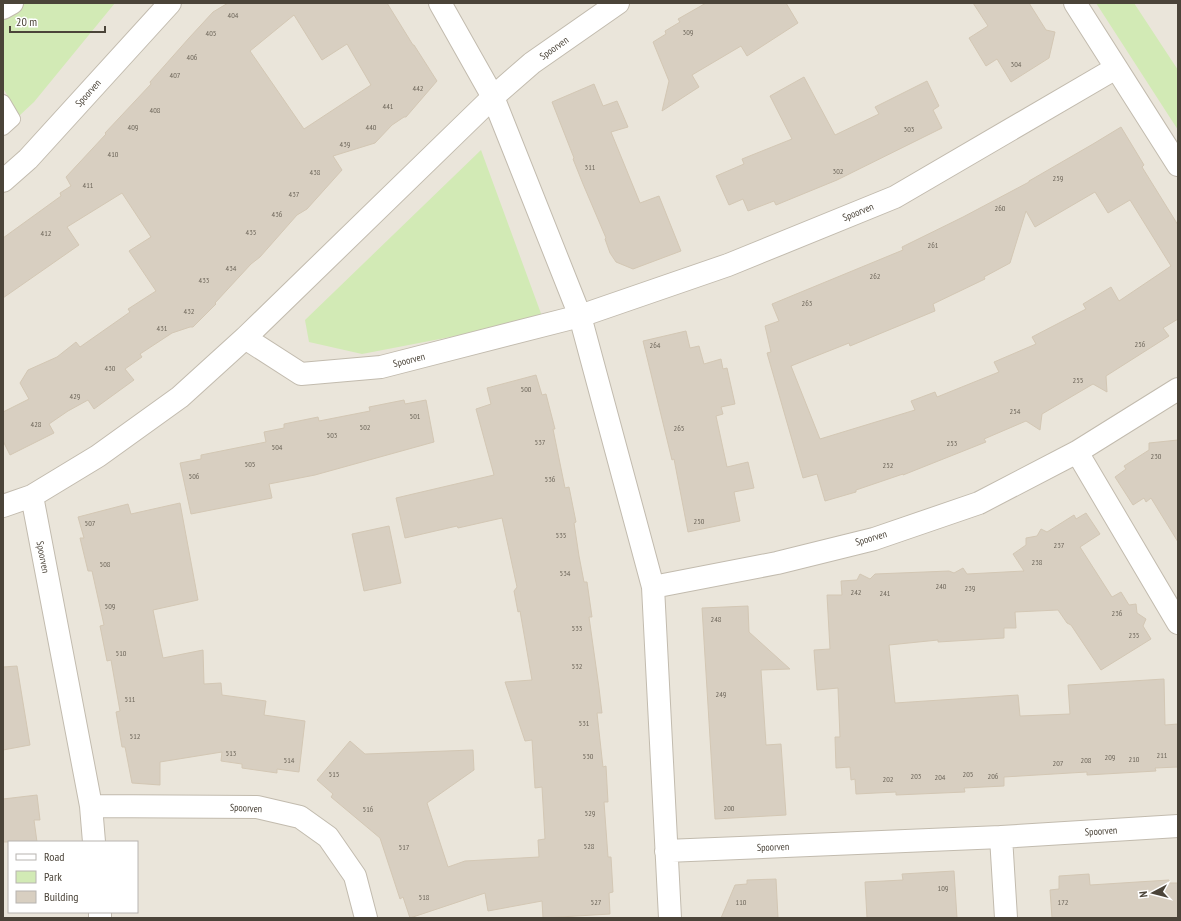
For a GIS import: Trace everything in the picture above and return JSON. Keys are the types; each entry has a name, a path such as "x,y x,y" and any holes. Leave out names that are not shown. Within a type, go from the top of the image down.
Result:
{"street":[{"path":"3,8 12,3"},
{"name":"Spoorven","path":"3,181 28,159 170,3"},
{"path":"440,3 493,97 580,316 654,587 670,918"},
{"name":"Spoorven","path":"3,506 32,496 98,456 180,397 245,338 493,97 532,63 618,3"},
{"path":"1075,3 1178,165"},
{"name":"Spoorven","path":"245,338 301,374 381,367 580,316 728,265 895,197 1116,68"},
{"name":"Spoorven","path":"654,587 777,563 874,539 979,503 1077,452 1178,389"},
{"path":"1077,452 1178,623"},
{"name":"Spoorven","path":"32,496 91,806 94,841"},
{"name":"Spoorven","path":"91,806 257,807 300,817 328,837 355,876 366,918"},
{"name":"Spoorven","path":"666,851 1001,837 1178,826"},
{"path":"1001,837 1006,918"}],"lane":[{"path":"3,102 13,119 3,128"}],"shaded area":[{"path":"3,3 1178,3 1178,918 3,918"}],"green space":[{"path":"26,3 115,3 34,102 19,116 3,88 3,17"},
{"path":"1096,3 1134,3 1178,70 1178,130"},
{"path":"481,150 543,319 362,354 309,342 305,320"}],"building":[{"path":"228,3 387,3 437,81 406,117 392,125 375,143 333,156 342,170 307,209 297,215 260,257 251,264 215,303 216,304 193,327 172,333 140,354 142,357 125,369 134,380 94,409 88,400 68,411 49,424 54,433 10,455 3,441 3,412 29,399 20,383 28,370 57,357 76,342 80,347 130,312 128,309 156,291 129,251 151,237 122,193 67,227 79,245 3,298 3,238 61,196 60,193 71,186 66,177 151,84 150,82 213,12","holes":["294,15 322,60 347,44 371,85 304,129 250,51"]},
{"path":"706,3 786,3 798,23 747,56 741,46 692,75 699,87 662,111 669,81 653,42 666,34 665,31 680,22 678,19"},
{"path":"973,3 1029,3 1046,30 1055,32 1049,58 1011,82 997,59 986,66 969,38 988,26"},
{"path":"804,77 835,135 879,114 875,107 927,81 939,106 933,110 942,128 837,180 776,205 774,201 748,211 743,199 729,205 716,176 744,164 742,159 792,139 770,96"},
{"path":"594,84 603,106 617,101 628,127 611,132 640,203 659,196 681,251 633,269 616,262 610,253 605,239 606,238 573,159 574,158 552,102"},
{"path":"1121,127 1144,165 1142,167 1178,225 1178,319 1163,328 1169,336 1106,376 1107,392 1093,384 1042,414 1040,430 1026,421 984,439 986,442 903,475 856,490 856,492 825,501 817,474 803,478 767,353 771,352 765,326 779,321 772,304 903,250 902,247 1029,182","holes":["1095,192 1108,213 1130,200 1171,266 1119,301 1111,287 1083,304 1086,309 1032,337 1036,344 994,362 999,372 937,397 935,392 911,401 915,410 820,439 791,366 849,343 850,346 935,311 933,304 985,279 984,277 1010,263 1026,211 1035,227"]},
{"path":"686,331 690,348 699,346 704,364 721,359 723,369 727,368 735,404 721,407 723,414 716,416 727,467 748,462 754,488 734,492 740,521 688,532 674,459 672,460 643,341"},
{"path":"536,375 542,395 546,394 555,429 553,429 565,488 569,487 576,522 574,523 579,556 584,582 587,582 592,617 589,617 602,713 597,713 603,767 606,766 608,802 604,802 608,857 611,857 613,892 609,893 610,914 543,918 542,901 488,911 485,893 410,918 403,897 400,899 380,838 331,797 333,794 317,780 350,741 365,754 473,750 474,770 427,803 448,867 465,861 539,857 538,840 545,839 542,787 535,788 532,740 525,741 505,682 532,680 520,611 518,612 514,591 517,587 502,518 458,528 457,526 405,538 396,498 494,475 476,409 491,404 487,388"},
{"path":"404,400 405,404 426,400 434,442 315,475 269,484 272,498 191,514 180,463 201,459 201,455 266,442 264,432 284,428 284,424 318,417 319,421 370,411 369,407"},
{"path":"1178,440 1178,542 1151,498 1146,502 1144,498 1133,505 1115,477 1126,469 1124,466 1149,450 1149,443"},
{"path":"180,503 198,600 153,610 163,658 203,650 204,684 221,683 222,695 266,701 264,715 305,721 299,772 277,769 277,773 242,768 242,764 221,761 222,752 160,762 160,785 132,783 125,747 122,747 116,712 120,711 111,660 107,661 100,626 104,625 92,571 88,571 80,538 84,538 78,517 128,504 131,514"},
{"path":"1086,513 1100,534 1080,547 1112,597 1121,592 1129,605 1136,604 1137,613 1146,619 1143,626 1151,639 1101,670 1071,625 1067,623 1058,610 1015,612 1016,628 1004,628 1004,638 938,642 938,640 889,645 895,703 1018,695 1020,716 1070,714 1068,685 1164,679 1165,725 1178,724 1178,767 1155,768 1156,771 1087,775 1087,772 1004,777 1004,786 964,788 965,792 896,795 896,792 856,794 855,779 851,780 850,767 836,768 835,737 840,737 838,688 817,690 814,650 830,649 827,595 842,595 841,581 857,580 860,574 870,579 875,574 949,571 954,573 963,568 967,574 1024,571 1013,554 1026,545 1026,538 1037,536 1041,529 1047,532 1074,515 1076,519"},
{"path":"389,526 401,583 364,591 352,534"},
{"path":"748,606 749,632 790,669 761,670 766,745 781,744 786,815 715,819 702,608"},
{"path":"17,666 30,745 3,750 3,667"},
{"path":"37,795 40,820 34,820 37,841 3,842 3,799"},
{"path":"954,871 957,918 867,918 865,882 903,880 902,874"},
{"path":"1089,874 1090,885 1169,880 1169,883 1178,883 1178,918 1052,918 1050,890 1059,889 1059,876"},
{"path":"776,879 778,918 721,918 735,885 747,884 747,880"}]}
